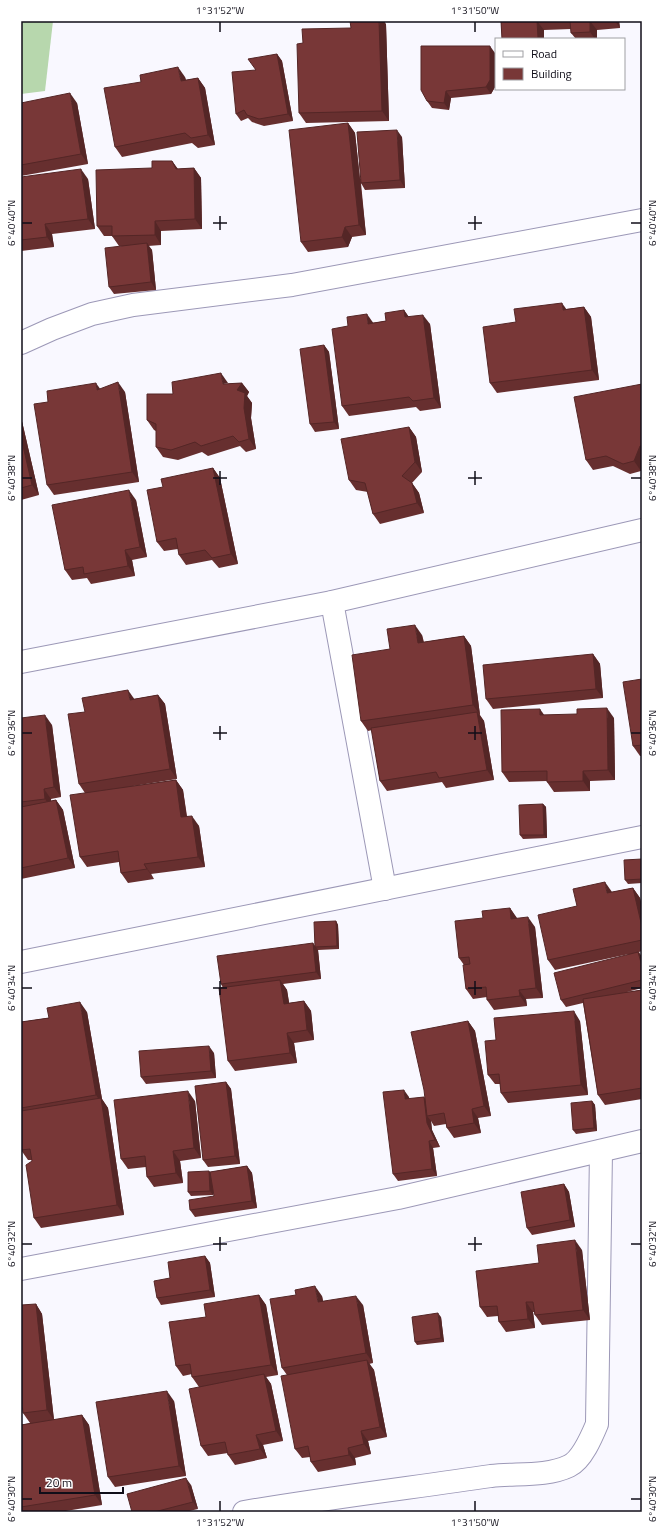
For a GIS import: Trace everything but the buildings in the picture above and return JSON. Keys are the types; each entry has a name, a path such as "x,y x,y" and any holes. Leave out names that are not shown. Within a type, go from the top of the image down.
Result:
{"street":[{"path":"21,344 52,329 92,314 134,305 292,285 642,220"},
{"path":"21,662 332,602 642,530"},
{"path":"332,602 385,889"},
{"path":"21,962 642,837"},
{"path":"21,1269 398,1198 642,1141"},
{"path":"244,1512 290,1504 501,1475 545,1473 570,1466 587,1448 597,1424 601,1151"}],"green space":[{"path":"21,21 53,21 45,91 21,94"}]}
